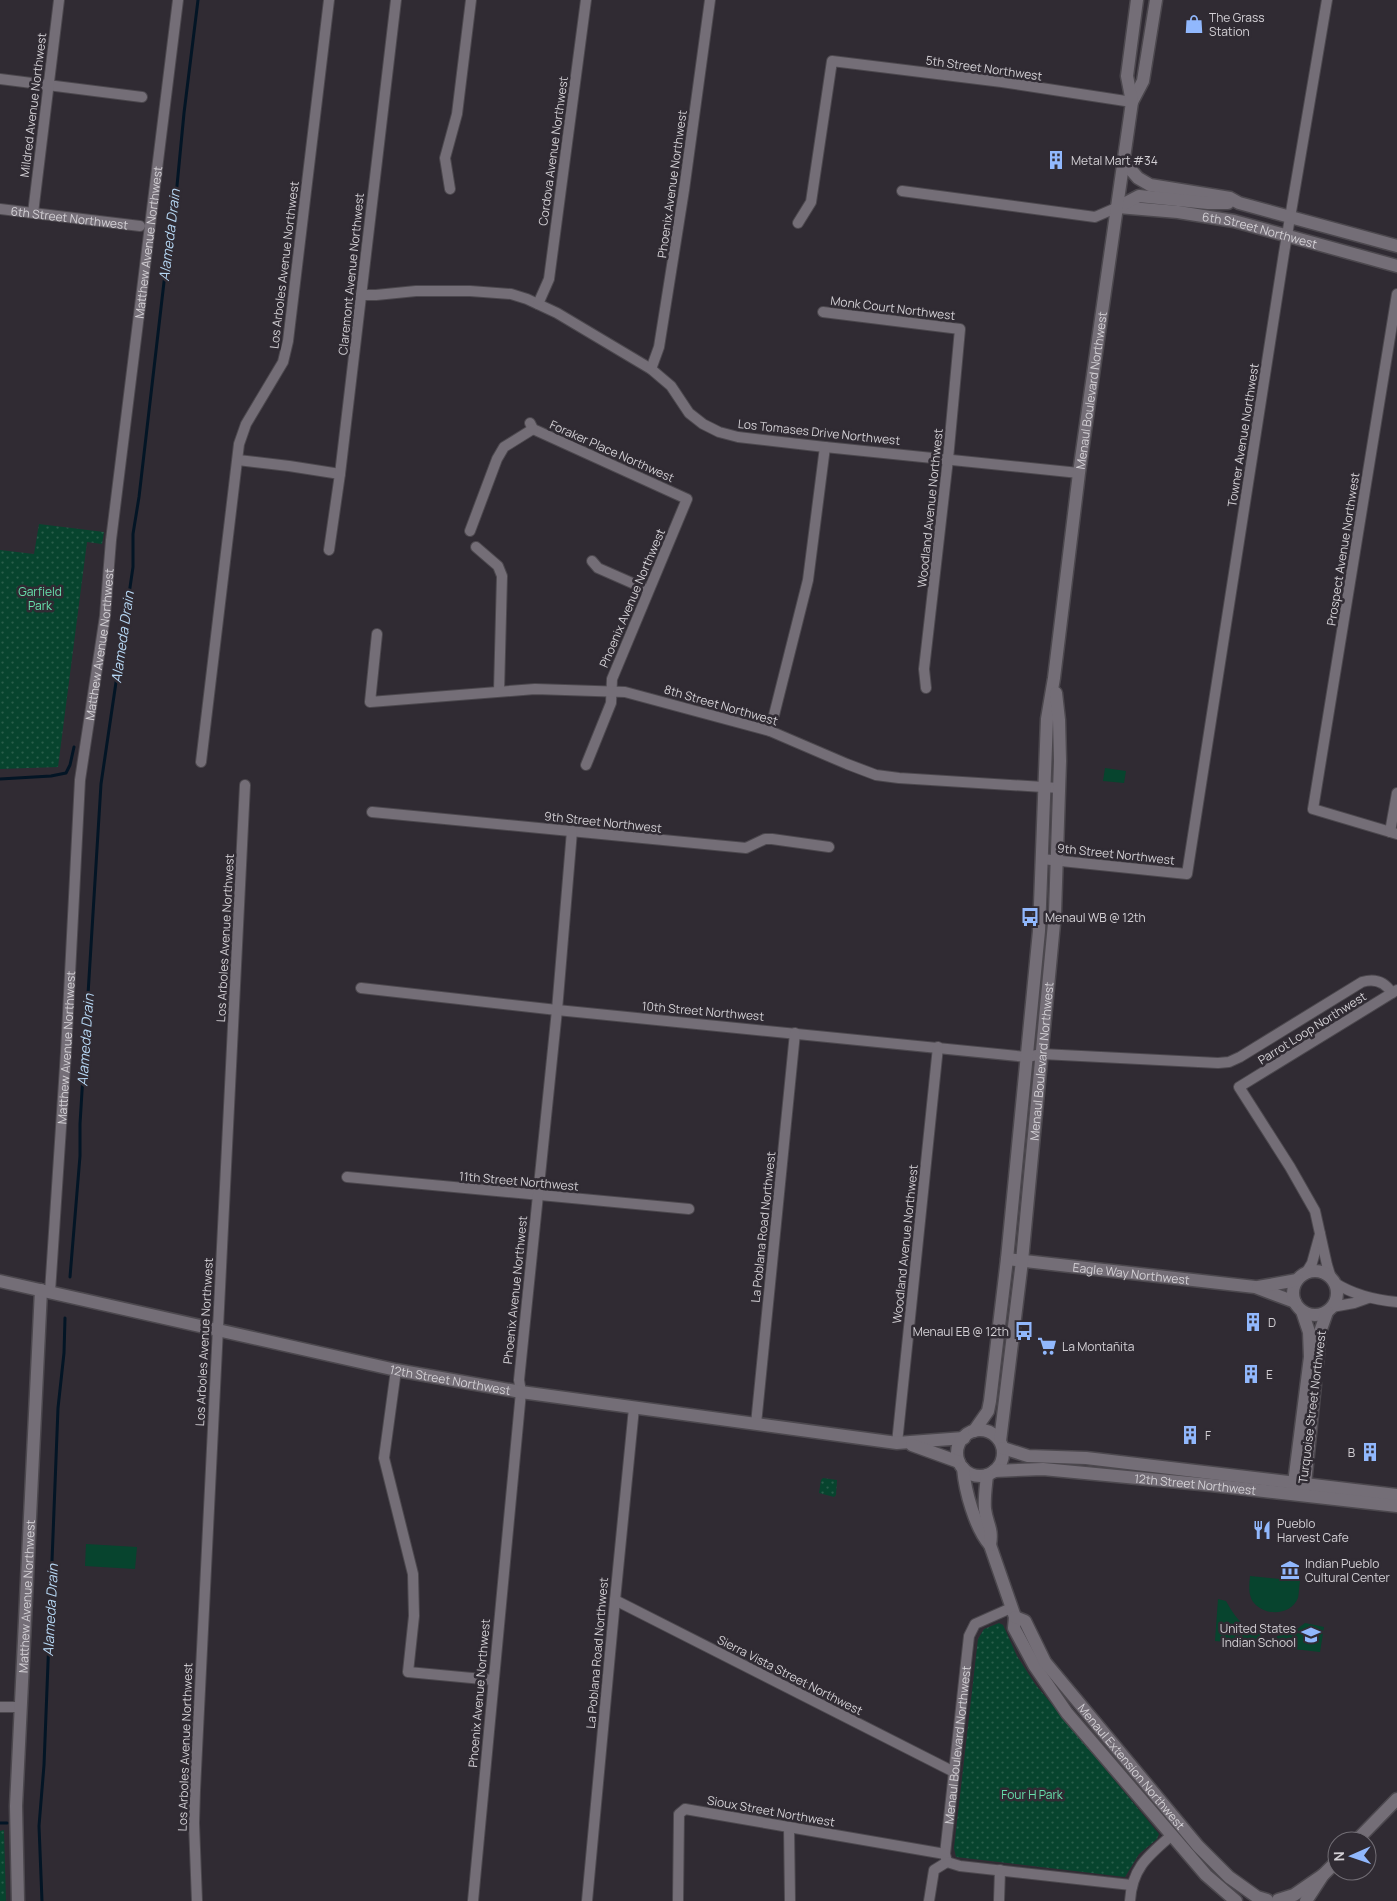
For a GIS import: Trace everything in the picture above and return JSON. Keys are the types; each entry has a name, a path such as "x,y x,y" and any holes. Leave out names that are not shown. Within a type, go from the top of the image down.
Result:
{"main road":[{"name":"Menaul Boulevard Northwest","path":"969,1435 987,1413 990,1401 1007,1259 1039,931 1047,719 1054,678 1079,473 1132,102 1127,76 1137,0"},
{"name":"Menaul Boulevard Northwest","path":"1132,102 1143,81 1156,0"},
{"name":"6th Street Northwest","path":"1124,162 1138,178 1150,185 1230,198 1239,203 1397,246"},
{"name":"6th Street Northwest","path":"1118,207 1139,196 1208,203 1239,203"},
{"name":"6th Street Northwest","path":"1118,207 1234,221 1397,266"},
{"name":"Menaul Boulevard Northwest","path":"1002,1445 1022,1261 1055,913 1058,860 1060,720 1054,678"},
{"name":"Eagle Way Northwest","path":"1007,1259 1255,1287 1298,1306"},
{"path":"1319,1271 1333,1281 1337,1296 1329,1310 1314,1315 1298,1306 1294,1287 1301,1277 1319,1271"},
{"name":"Eagle Way Northwest","path":"1255,1287 1301,1277"},
{"name":"12th Street Northwest","path":"0,1281 396,1370 521,1392 902,1443 961,1465"},
{"name":"Matthew Avenue Northwest","path":"18,1901 15,1828 45,1291"},
{"name":"Turquoise Street Northwest","path":"1298,1306 1309,1332 1310,1357 1300,1487"},
{"name":"Turquoise Street Northwest","path":"1300,1487 1320,1332 1329,1310"},
{"path":"990,1545 992,1533 988,1522 985,1498 991,1473 1001,1463 1002,1445 989,1432 969,1435 958,1447 966,1489 983,1537 990,1545 1013,1612"},
{"name":"12th Street Northwest","path":"902,1443 969,1435"},
{"name":"12th Street Northwest","path":"1002,1445 1028,1456 1086,1458 1300,1487 1397,1495"},
{"path":"961,1465 976,1476 991,1473"},
{"name":"12th Street Northwest","path":"991,1473 1043,1469 1211,1485 1300,1487 1397,1506"},
{"name":"Menaul Extension Northwest","path":"1013,1612 1014,1628 1034,1665 1067,1713 1206,1875 1236,1901"},
{"name":"Menaul Extension Northwest","path":"1013,1612 1025,1621 1045,1662 1198,1846 1229,1877 1257,1897 1273,1901"},
{"path":"1366,1831 1397,1799"},
{"path":"1273,1901 1294,1894 1327,1871"},
{"path":"1306,1901 1323,1875"}],"street":[{"name":"Mildred Avenue Northwest","path":"32,213 59,0"},
{"name":"Matthew Avenue Northwest","path":"45,1291 66,1052 80,780 105,616 111,540 178,0"},
{"name":"Los Arboles Avenue Northwest","path":"201,762 239,444 246,424 283,362 288,341 329,0"},
{"name":"Claremont Avenue Northwest","path":"329,550 362,295 396,0"},
{"path":"450,189 445,158 457,114 471,0"},
{"name":"Cordova Avenue Northwest","path":"538,304 549,279 586,0"},
{"name":"Phoenix Avenue Northwest","path":"650,369 659,347 664,318 710,0"},
{"name":"Towner Avenue Northwest","path":"1187,874 1327,0"},
{"name":"5th Street Northwest","path":"798,222 811,202 832,61 994,81 1132,102"},
{"path":"0,79 142,97"},
{"name":"6th Street Northwest","path":"902,191 1095,216 1118,207"},
{"name":"6th Street Northwest","path":"0,209 140,226"},
{"name":"Los Tomases Drive Northwest","path":"362,295 416,291 494,291 511,294 538,304 557,313 650,369 672,386 689,413 703,424 719,432 738,437 1079,473"},
{"name":"Prospect Avenue Northwest","path":"1394,833 1313,808 1397,294"},
{"name":"Monk Court Northwest","path":"822,312 960,329"},
{"name":"Woodland Avenue Northwest","path":"926,688 924,669 948,459 960,329"},
{"name":"Foraker Place Northwest","path":"470,531 497,459 504,447 531,426 687,499"},
{"path":"770,731 808,580 825,447"},
{"path":"238,460 340,474"},
{"name":"Phoenix Avenue Northwest","path":"586,766 611,703 612,679 687,499"},
{"path":"476,547 498,566 502,576 499,691"},
{"path":"592,561 598,568 648,590"},
{"name":"8th Street Northwest","path":"377,634 370,702 535,689 611,691 641,696 770,731 876,775 1059,788"},
{"name":"Los Arboles Avenue Northwest","path":"198,1901 194,1823 245,785"},
{"path":"1394,833 1397,793"},
{"name":"9th Street Northwest","path":"372,812 746,848 765,839 772,838 829,847"},
{"name":"Phoenix Avenue Northwest","path":"473,1901 521,1392 519,1380 557,1010 572,831"},
{"name":"9th Street Northwest","path":"1042,859 1187,874"},
{"name":"10th Street Northwest","path":"361,988 557,1010 1027,1057 1042,1054 1218,1063 1229,1062 1362,982 1368,980 1380,982 1395,992"},
{"name":"Parrot Loop Northwest","path":"1320,1234 1315,1211 1290,1167 1239,1087 1395,992"},
{"name":"La Poblana Road Northwest","path":"756,1424 795,1033"},
{"name":"Woodland Avenue Northwest","path":"902,1443 938,1047"},
{"name":"11th Street Northwest","path":"346,1177 689,1209"},
{"path":"1301,1277 1312,1263 1320,1234"},
{"path":"1320,1234 1327,1265 1333,1281 1345,1289 1368,1298 1397,1302"},
{"path":"1329,1310 1368,1298"},
{"path":"396,1370 384,1458 413,1574 414,1616 408,1672 493,1680"},
{"name":"La Poblana Road Northwest","path":"588,1901 614,1600 634,1408"},
{"name":"Sierra Vista Street Northwest","path":"614,1600 954,1772"},
{"name":"Menaul Boulevard Northwest","path":"946,1858 969,1636 975,1624 1013,1612"},
{"path":"0,1707 21,1707"},
{"name":"Sioux Street Northwest","path":"678,1901 679,1814 685,1809 946,1858 960,1866 1131,1885"},
{"path":"789,1827 790,1901"},
{"path":"1130,1901 1131,1885 1137,1871 1150,1855 1172,1835"},
{"path":"928,1901 934,1870 946,1858"},
{"path":"999,1901 1000,1870"}],"green space":[{"name":"Garfield Park","path":"39,524 104,532 102,544 87,542 58,767 0,769 0,550 34,554"},
{"path":"1105,768 1126,771 1124,783 1103,781"},
{"path":"823,1478 837,1480 836,1495 834,1497 819,1493"},
{"path":"86,1544 137,1547 135,1569 85,1566"},
{"path":"1250,1576 1300,1581 1298,1598 1295,1604 1284,1611 1278,1612 1265,1611 1259,1608 1254,1603 1250,1594"},
{"path":"1218,1599 1226,1601 1236,1617 1244,1625 1261,1633 1259,1645 1215,1641"},
{"name":"Four H Park","path":"999,1623 1003,1625 1017,1656 1035,1684 1159,1834 1157,1839 1139,1854 1125,1877 956,1857 954,1848 978,1639 984,1629"},
{"path":"1305,1623 1324,1627 1320,1652 1276,1647 1277,1636 1292,1633"},
{"path":"4,1830 6,1901 0,1901 0,1831"}],"waterway":[{"name":"Alameda Drain","path":"70,1277 80,1156 80,1124 101,784 133,567 133,534 164,282 174,217 198,0"},
{"path":"0,779 51,776 66,773 74,747"},
{"name":"Alameda Drain","path":"42,1901 39,1826 44,1765 58,1408 64,1353 65,1318"},
{"path":"0,1823 7,1823"}],"place":[{"name":"The Grass Station","path":"1194,24"},
{"name":"Metal Mart #34","path":"1056,160"},
{"name":"Menaul WB @ 12th","path":"1030,917"},
{"name":"D","path":"1253,1322"},
{"name":"Menaul EB @ 12th","path":"1024,1331"},
{"name":"La Montañita","path":"1047,1346"},
{"name":"E","path":"1251,1374"},
{"name":"F","path":"1190,1435"},
{"name":"B","path":"1370,1452"},
{"name":"Pueblo Harvest Cafe","path":"1262,1530"},
{"name":"Indian Pueblo Cultural Center","path":"1290,1570"},
{"name":"United States Indian School","path":"1311,1635"}]}
